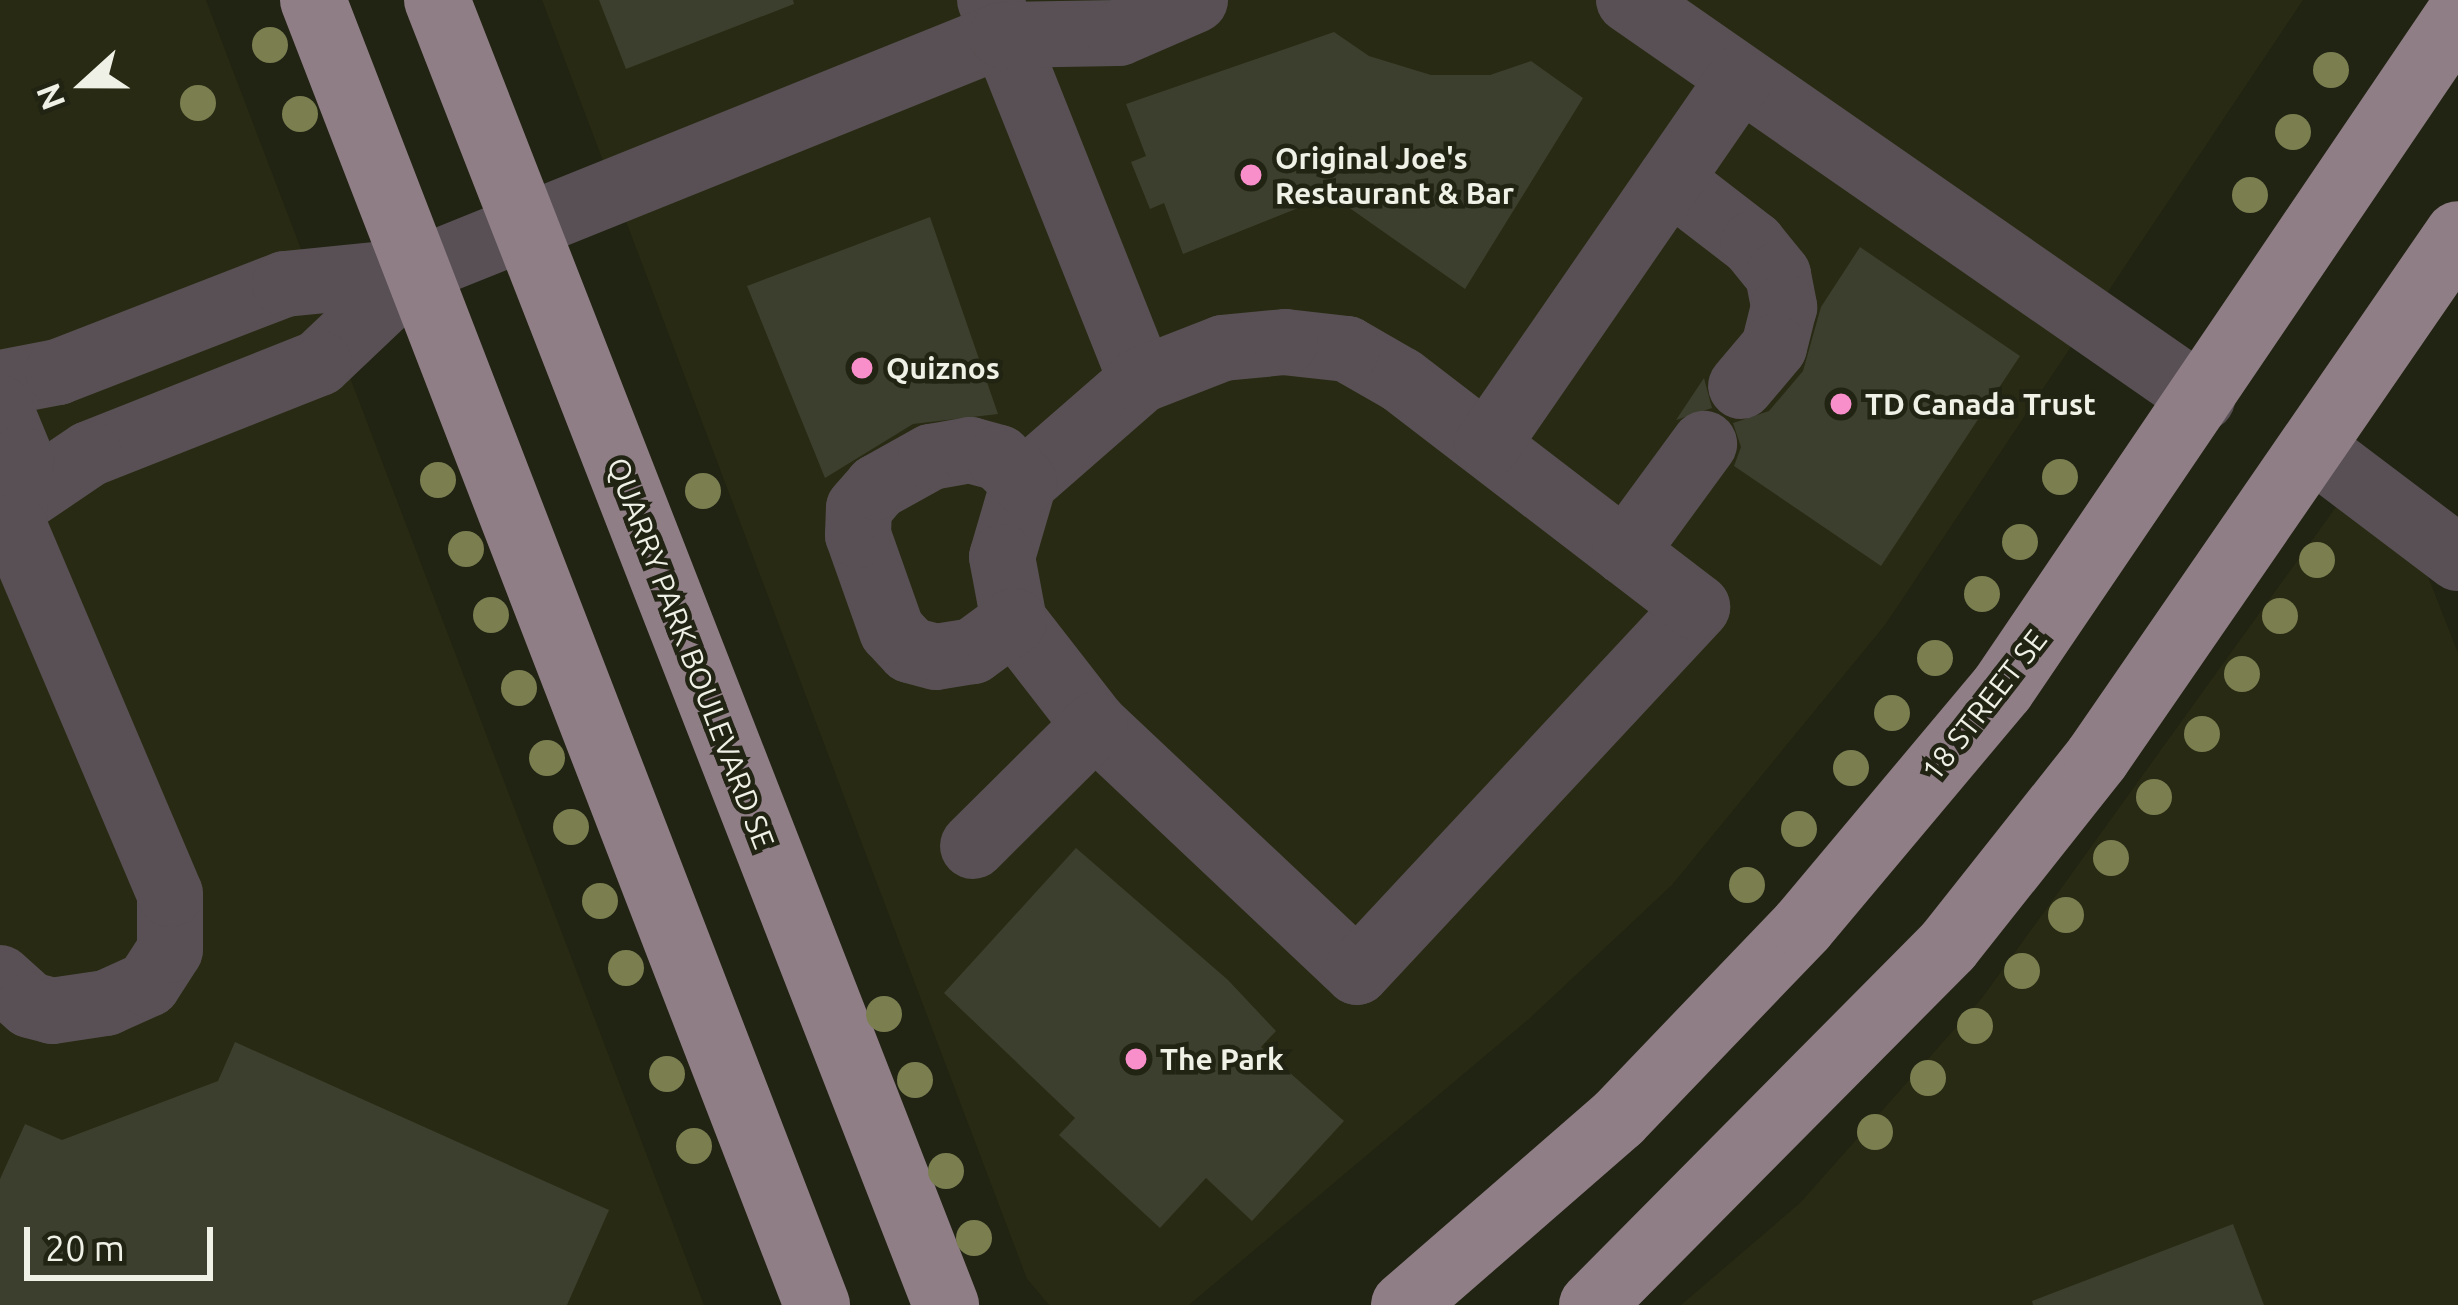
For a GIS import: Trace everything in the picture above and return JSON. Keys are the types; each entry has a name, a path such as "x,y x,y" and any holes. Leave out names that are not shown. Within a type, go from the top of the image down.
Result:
{"main road":[{"path":"313,0 817,1305"},
{"name":"QUARRY PARK BOULEVARD SE","path":"437,0 946,1305"},
{"name":"18 STREET SE","path":"1404,1305 1618,1119 1803,926 2002,689 2458,16"},
{"path":"1592,1305 1948,946 2097,758 2315,450 2458,233"}],"lane":[{"path":"0,382 58,372 285,284 416,271 525,229 996,17 1119,33 1195,0"},
{"path":"1625,2 2202,398"},
{"path":"996,17 1141,380"},
{"path":"1487,446 1740,78"},
{"path":"1670,180 1753,244 1778,275 1784,308 1774,346 1741,386"},
{"path":"12,527 89,454 320,364 416,271"},
{"path":"1285,342 1347,350 1487,446 1696,607 1357,972 1096,725 1014,621 1002,557 1024,482 1141,380 1223,348 1285,342"},
{"path":"0,408 21,459 12,527 170,894 170,950 148,983 106,1003 52,1011 31,1005 0,978"},
{"path":"1625,552 1704,444"},
{"path":"1014,621 973,651 936,657 910,650 892,631 858,535 859,508 877,487 931,458 970,450 999,458 1024,482"},
{"path":"2315,450 2458,558"},
{"path":"973,846 1096,725"}],"shaded area":[{"path":"0,0 206,0 704,1305 0,1305"},
{"path":"542,0 2303,0 1885,625 1672,885 1529,1019 1189,1305 1049,1305 1027,1279"},
{"path":"2341,500 2427,574 2458,653 2458,1305 1681,1305 1800,1203 1982,998"}],"building":[{"path":"599,0 793,0 794,4 626,69"},
{"path":"1334,32 1369,56 1431,75 1490,75 1531,61 1583,98 1465,289 1331,195 1183,254 1164,203 1150,209 1131,162 1146,156 1126,104"},
{"path":"930,217 998,414 913,424 825,478 747,286"},
{"name":"TD Canada Trust","path":"1860,247 2020,356 1881,566 1734,466 1741,447 1733,423 1769,411 1803,371 1821,307"},
{"path":"1704,378 1712,408 1676,420"},
{"path":"1076,848 1228,980 1276,1031 1261,1047 1344,1121 1252,1221 1206,1178 1160,1228 1059,1135 1075,1118 944,993"},
{"path":"235,1042 609,1210 567,1305 0,1305 0,1179 25,1124 62,1140 218,1081"},
{"path":"2233,1224 2264,1305 2033,1305 2032,1301"}],"place":[{"name":"Original Joe's Restaurant & Bar","path":"1251,175"},
{"name":"Quiznos","path":"862,368"},
{"name":"TD Canada Trust","path":"1841,404"},
{"name":"The Park","path":"1136,1059"}]}
